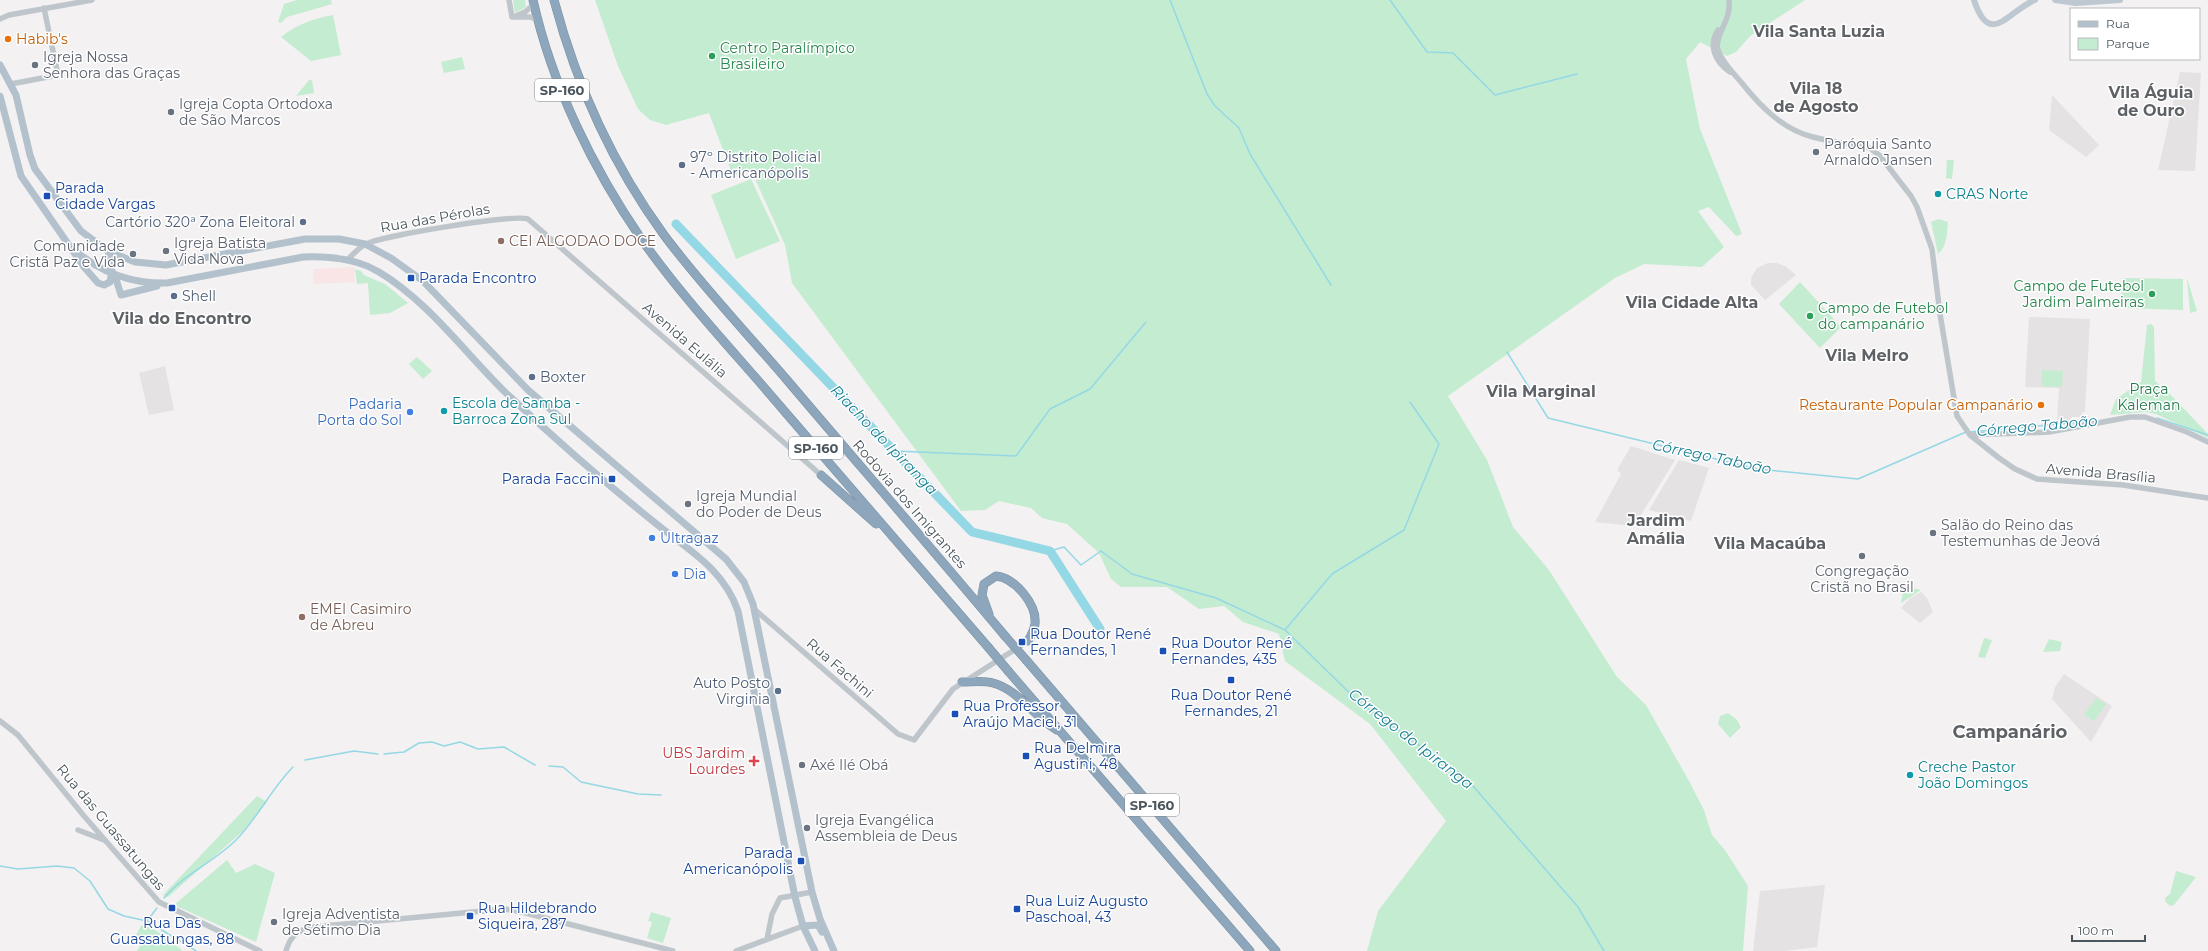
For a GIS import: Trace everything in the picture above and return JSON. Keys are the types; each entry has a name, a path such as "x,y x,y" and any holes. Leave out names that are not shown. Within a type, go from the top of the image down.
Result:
{"highway":[{"name":"SP-160","path":"533,2 557,79 582,135 602,175 643,241 706,319 1250,951"},
{"name":"Rodovia dos Imigrantes","path":"555,2 574,66 602,132 649,213 664,235 712,294 1276,951"},
{"path":"821,475 899,544"},
{"path":"989,616 989,610 982,595 984,584 996,576 1010,580 1025,597 1034,614 1034,629 1028,641"},
{"path":"962,682 981,681 1002,687 1017,697 1045,724 1062,733"}],"main road":[{"path":"1974,0 1982,18 1987,23 1996,24 2006,20 2035,0"},
{"path":"2055,0 2076,3 2120,0"},
{"path":"0,65 11,84 19,105 30,155 35,169 81,231 108,251 135,262 166,265 305,239 339,239 366,244 391,258 423,281 528,390 717,550 744,582 754,608 812,892 820,919 830,944"},
{"path":"0,96 21,176 84,267 98,283 107,284 114,275"},
{"path":"70,246 90,263 114,275 141,282 167,283"},
{"path":"108,251 121,295 167,283 303,257 322,256 347,260 379,272 410,295 507,393 626,500 713,569 723,580 731,593 738,611 795,897 803,926 815,951"},
{"path":"803,926 818,925 834,951"}],"street":[{"path":"0,19 9,15 92,0"},
{"path":"509,0 512,17"},
{"name":"Avenida Brasília","path":"1729,0 1728,19 1719,36 1717,47 1735,75 1757,102 1768,113 1796,131 1813,137 1870,148 1880,156 1896,174 1917,208 1932,249 1934,259 1940,314 1958,416 1970,435 2015,469 2038,479 2123,485 2208,498"},
{"path":"512,17 525,12 533,2"},
{"path":"11,84 58,75 44,8"},
{"path":"512,17 530,17 538,20"},
{"name":"Rua das Pérolas","path":"347,260 366,244 390,237 489,220 523,217 532,222"},
{"name":"Avenida Eulália","path":"532,222 821,475"},
{"path":"1970,435 2049,432 2130,417 2145,417 2160,421 2184,432 2208,447"},
{"path":"2184,432 2208,442"},
{"name":"Rua Fachini","path":"754,608 890,727 914,740 947,695 962,682"},
{"path":"962,682 1028,641"},
{"name":"Rua das Guassatungas","path":"0,721 18,735 105,840 159,902 260,951"},
{"path":"78,830 105,840"},
{"path":"767,939 770,924 780,898 795,897 812,892"},
{"path":"286,951 292,937 309,928 505,909 522,912 673,951"},
{"path":"770,924 774,931 779,934"},
{"path":"736,951 803,926"}],"shaded area":[{"path":"2180,72 2201,73 2195,171 2158,170"},
{"path":"2052,95 2099,145 2086,157 2049,130"},
{"path":"1768,263 1777,263 1785,266 1796,275 1765,300 1751,285 1751,278 1757,268"},
{"path":"354,267 355,282 314,284 313,269"},
{"path":"2029,317 2090,319 2085,412 2082,412 2083,417 2072,417 2071,421 2057,421 2059,388 2025,387"},
{"path":"165,366 174,410 149,415 139,373"},
{"path":"1631,446 1675,460 1634,526 1595,522 1621,474 1617,470"},
{"path":"1679,460 1709,468 1691,521 1649,510"},
{"path":"1921,592 1927,598 1933,612 1920,623 1901,608 1910,598"},
{"path":"2064,674 2112,706 2091,742 2052,699 2055,687"},
{"path":"1825,885 1817,947 1784,951 1753,951 1760,891"}],"green space":[{"path":"297,0 331,0 332,4 287,17 281,23 278,22 284,4"},
{"path":"513,0 525,0 526,7 515,13"},
{"path":"595,0 1805,0 1750,36 1736,52 1727,56 1700,42 1686,59 1700,129 1742,234 1736,236 1709,207 1698,211 1724,247 1702,267 1644,264 1615,278 1448,396 1487,460 1513,527 1549,570 1617,677 1646,705 1704,810 1712,835 1725,850 1748,886 1743,951 1367,951 1378,911 1446,821 1370,724 1285,661 1279,634 1243,622 1224,606 1199,609 1167,587 1121,587 1111,579 1099,553 1067,524 1042,518 1031,508 999,501 985,510 961,511 792,283 785,245 751,170 733,176 709,113 666,125 650,120 638,109 618,66"},
{"path":"333,15 341,55 311,61 281,37 306,23"},
{"path":"462,57 465,69 444,73 441,62"},
{"path":"309,80 312,80 314,93 296,96"},
{"path":"1947,160 1954,160 1952,179 1946,178"},
{"path":"751,179 780,241 736,259 711,195"},
{"path":"1939,219 1948,222 1945,244 1938,254 1931,222"},
{"path":"355,269 361,271 364,275 385,284 408,303 390,313 370,315 368,283 357,284"},
{"name":"Campo de Futebol Jardim Palmeiras","path":"2122,278 2183,279 2183,310 2121,308"},
{"path":"2187,278 2197,311 2190,313"},
{"name":"Campo de Futebol do campanário","path":"1800,282 1841,327 1820,348 1779,304"},
{"name":"Praça Kaleman","path":"2151,324 2154,327 2155,381 2166,390 2208,434 2208,438 2156,414 2146,412 2110,415 2116,399 2141,382 2147,325"},
{"path":"417,357 432,371 423,379 409,364"},
{"path":"2042,370 2063,371 2062,387 2041,386"},
{"path":"1912,588 1921,590 1901,603 1903,592"},
{"path":"1984,638 1992,640 1985,658 1978,657"},
{"path":"2049,639 2062,642 2060,651 2043,652"},
{"path":"2096,698 2106,704 2094,721 2084,715"},
{"path":"1728,713 1737,720 1741,727 1730,738 1718,724 1720,716"},
{"path":"257,796 267,802 242,832 168,897 163,895"},
{"path":"227,860 236,873 255,864 275,873 256,942 174,905"},
{"path":"2176,871 2196,877 2174,905 2170,906 2165,901 2165,898 2170,894"},
{"path":"651,912 671,918 663,943 647,938 652,922 648,921"},
{"path":"147,924 182,950 137,951 142,942 135,937 141,926"}],"waterway":[{"path":"1170,0 1207,94 1215,106 1239,128 1250,154 1331,285"},
{"path":"1390,0 1427,52 1453,53 1495,95 1577,74"},
{"name":"Riacho do Ipiranga","path":"676,224 972,532 1050,551 1100,629"},
{"path":"894,451 1016,456 1050,409 1090,389 1146,322"},
{"name":"Córrego Taboão","path":"1507,352 1548,418 1757,469 1858,479 1966,432"},
{"path":"1285,630 1332,574 1404,530 1439,444 1410,402"},
{"name":"Córrego Taboão","path":"2157,418 2208,435"},
{"name":"Córrego Taboão","path":"1970,432 2093,421"},
{"name":"Córrego do Ipiranga","path":"1050,551 1064,547 1081,565 1101,551 1132,574 1216,598 1285,630 1360,703 1467,779 1578,907 1604,951"},
{"path":"384,754 404,752 419,743 432,742 444,746 460,742 478,749 504,747 535,765"},
{"path":"305,760 354,751 378,754"},
{"path":"549,766 563,767 581,782 638,794 661,795"},
{"path":"164,898 181,882 236,840 293,767"},
{"path":"0,866 18,869 57,866 74,868 90,881 108,909 124,916 147,921 196,951"},
{"path":"147,921 157,908"}],"place":[{"name":"Habib's","path":"8,39"},
{"name":"Centro Paralímpico Brasileiro","path":"712,56"},
{"name":"Igreja Nossa Senhora das Graças","path":"35,65"},
{"name":"Igreja Copta Ortodoxa de São Marcos","path":"171,112"},
{"name":"Paróquia Santo Arnaldo Jansen","path":"1816,152"},
{"name":"97º Distrito Policial - Americanópolis","path":"682,165"},
{"name":"CRAS Norte","path":"1938,194"},
{"name":"Parada Cidade Vargas","path":"47,196"},
{"name":"Cartório 320ª Zona Eleitoral","path":"303,222"},
{"name":"CEI ALGODAO DOCE","path":"501,241"},
{"name":"Igreja Batista Vida Nova","path":"166,251"},
{"name":"Comunidade Cristã Paz e Vida","path":"133,254"},
{"name":"Parada Encontro","path":"411,278"},
{"name":"Campo de Futebol Jardim Palmeiras","path":"2152,294"},
{"name":"Shell","path":"174,296"},
{"name":"Campo de Futebol do campanário","path":"1810,316"},
{"name":"Boxter","path":"532,377"},
{"name":"Restaurante Popular Campanário","path":"2041,405"},
{"name":"Escola de Samba - Barroca Zona Sul","path":"444,411"},
{"name":"Padaria Porta do Sol","path":"410,412"},
{"name":"Parada Faccini","path":"612,479"},
{"name":"Igreja Mundial do Poder de Deus","path":"688,504"},
{"name":"Salão do Reino das Testemunhas de Jeová","path":"1933,533"},
{"name":"Ultragaz","path":"652,538"},
{"name":"Congregação Cristã no Brasil","path":"1862,556"},
{"name":"Dia","path":"675,574"},
{"name":"EMEI Casimiro de Abreu","path":"302,617"},
{"name":"Rua Doutor René Fernandes, 1","path":"1022,642"},
{"name":"Rua Doutor René Fernandes, 435","path":"1163,651"},
{"name":"Rua Doutor René Fernandes, 21","path":"1231,680"},
{"name":"Auto Posto Virginia","path":"778,691"},
{"name":"Rua Professor Araújo Maciel, 31","path":"955,714"},
{"name":"Rua Delmira Agustini, 48","path":"1026,756"},
{"name":"UBS Jardim Lourdes","path":"754,761"},
{"name":"Axé Ilé Obá","path":"802,765"},
{"name":"Creche Pastor João Domingos","path":"1910,775"},
{"name":"Igreja Evangélica Assembleia de Deus","path":"807,828"},
{"name":"Parada Americanópolis","path":"801,861"},
{"name":"Rua Das Guassatungas, 88","path":"172,908"},
{"name":"Rua Luiz Augusto Paschoal, 43","path":"1017,909"},
{"name":"Rua Hildebrando Siqueira, 287","path":"470,916"},
{"name":"Igreja Adventista de Sétimo Dia","path":"274,922"}],"district":[{"name":"Vila Santa Luzia","path":"1819,31"},
{"name":"Vila 18 de Agosto","path":"1816,97"},
{"name":"Vila Águia de Ouro","path":"2151,101"},
{"name":"Vila Cidade Alta","path":"1692,302"},
{"name":"Vila do Encontro","path":"182,318"},
{"name":"Vila Melro","path":"1867,355"},
{"name":"Vila Marginal","path":"1541,391"},
{"name":"Jardim Amália","path":"1656,529"},
{"name":"Vila Macaúba","path":"1770,543"},
{"name":"Campanário","path":"2010,732"}]}
